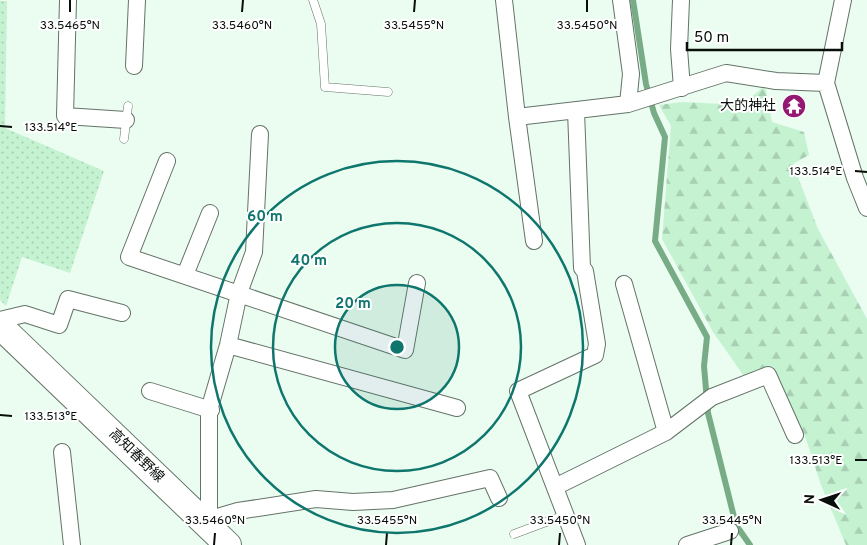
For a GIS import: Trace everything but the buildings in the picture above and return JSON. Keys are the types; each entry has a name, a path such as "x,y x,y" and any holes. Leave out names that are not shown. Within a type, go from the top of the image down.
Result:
{"main road":[{"name":"高知春野線","path":"0,326 228,545"}],"street":[{"path":"68,0 65,116 127,113"},
{"path":"134,66 137,0"},
{"path":"504,0 534,241"},
{"path":"621,0 631,74 628,104"},
{"path":"675,90 681,0"},
{"path":"844,0 826,83 861,176 867,208"},
{"path":"518,117 628,104 726,72 776,81 826,83"},
{"path":"576,111 582,268 585,271 597,344 595,356 518,391 577,545"},
{"path":"209,526 210,410 228,345 239,293 254,252 260,134"},
{"path":"167,161 128,257 405,350 417,283"},
{"path":"185,275 210,213"},
{"path":"624,284 666,432"},
{"path":"0,320 25,314 59,324 68,299 122,313"},
{"path":"228,345 457,408"},
{"path":"555,487 666,432 706,402 768,375 795,435"},
{"path":"150,391 210,410"},
{"path":"62,452 72,545"},
{"path":"209,526 221,516 238,511 316,499 353,502 393,500 490,478 499,498"},
{"path":"687,545 730,531"}],"lane":[{"path":"313,0 321,24 325,87 388,92"},
{"path":"124,139 127,113"},
{"path":"514,534 565,515"}],"green space":[{"path":"0,1 7,1 5,128 104,171 70,273 22,257 6,306 0,300"},
{"path":"765,86 772,122 804,132 809,155 793,164 818,229 867,319 867,545 846,545 821,485 806,439 771,368 746,379 713,332 662,239 671,126 659,105 682,102 724,104 746,101"}],"waterway":[{"path":"633,0 646,84 654,113 665,137 655,241 707,337 704,366 708,413 736,525 750,545"}],"place":[{"name":"大的神社","path":"794,106"}]}
